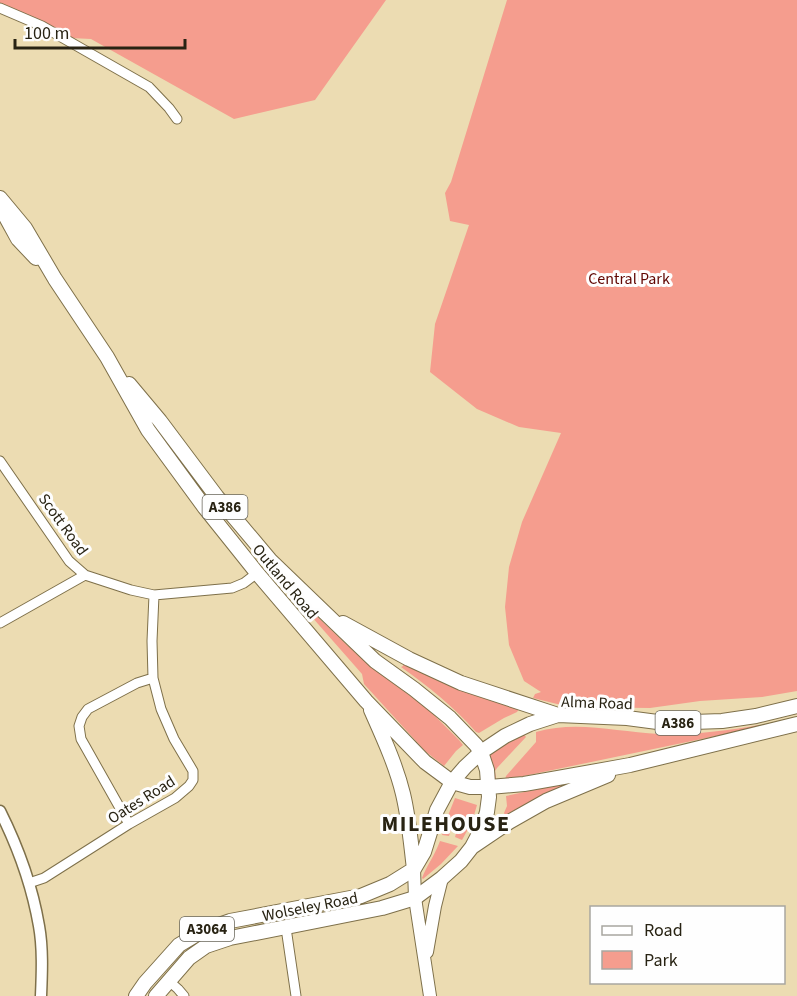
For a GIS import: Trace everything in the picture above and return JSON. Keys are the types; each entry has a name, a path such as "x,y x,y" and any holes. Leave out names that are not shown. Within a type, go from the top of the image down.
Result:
{"main road":[{"name":"Outland Road","path":"0,198 25,228 55,279 107,357 148,430 205,508 366,701 425,762 453,782"},
{"name":"Outland Road","path":"0,207 18,239 55,279"},
{"name":"Outland Road","path":"107,357 160,421 216,497 270,560 375,661 450,718 477,745 487,770 489,787 487,812 472,848"},
{"name":"Outland Road","path":"327,614 408,659 461,683 558,715"},
{"name":"Outland Road","path":"366,701 402,791 408,817 415,898 426,962"},
{"name":"Alma Road","path":"414,869 424,852 437,810 453,782 465,767 481,752 505,736 530,724 558,715 627,718 665,723 722,721 797,706"},
{"name":"A386","path":"453,782 470,787 524,784 630,765 797,724"},
{"name":"A386","path":"472,848 509,822 546,801 630,765"},
{"name":"Wolseley Road","path":"156,996 189,958 206,946 230,938 382,908 415,898 442,878 472,848"},
{"name":"Wolseley Road","path":"136,996 152,974 179,945 204,930 230,921 361,896 390,884 414,869"},
{"path":"430,996 426,962 442,878"}],"street":[{"path":"0,8 42,26 149,87 170,108 177,119"},
{"name":"Scott Road","path":"0,461 69,561 85,575 154,595 232,588 244,583 257,573"},
{"path":"0,623 85,575"},
{"name":"Oates Road","path":"29,883 44,878 175,798 193,780 193,771 174,739 161,709 153,678 154,595"},
{"path":"129,824 81,739 79,726 88,710 136,683 153,678"},
{"path":"0,811 14,839 29,883 40,927 41,996"},
{"path":"286,928 296,996"},
{"path":"169,981 184,996"}],"green space":[{"path":"0,0 386,0 315,100 234,119 91,39 71,38 27,15 0,7"},
{"name":"Central Park","path":"507,0 797,0 797,691 762,697 700,701 650,708 569,707 533,698 535,694 541,692 524,681 509,645 505,607 509,567 522,522 561,433 519,427 477,409 430,372 435,324 469,225 450,221 445,193 451,182"},
{"path":"306,606 347,645 428,709 459,740 463,745 444,766 425,751 364,684 362,674 304,608"},
{"path":"403,664 458,689 519,709 479,733 476,732 440,697 401,667"},
{"path":"759,725 759,727 505,780 536,742 536,732 582,727 671,734 709,732"},
{"path":"523,733 526,737 497,768 496,778 494,778 489,753"},
{"path":"566,783 566,785 505,815 506,796"},
{"path":"455,798 477,805 472,822 462,840 455,837 457,830 455,827 452,827 449,836 442,835"},
{"path":"440,841 458,846 423,879 424,873"}],"district":[{"name":"MILEHOUSE","path":"446,823"}]}
